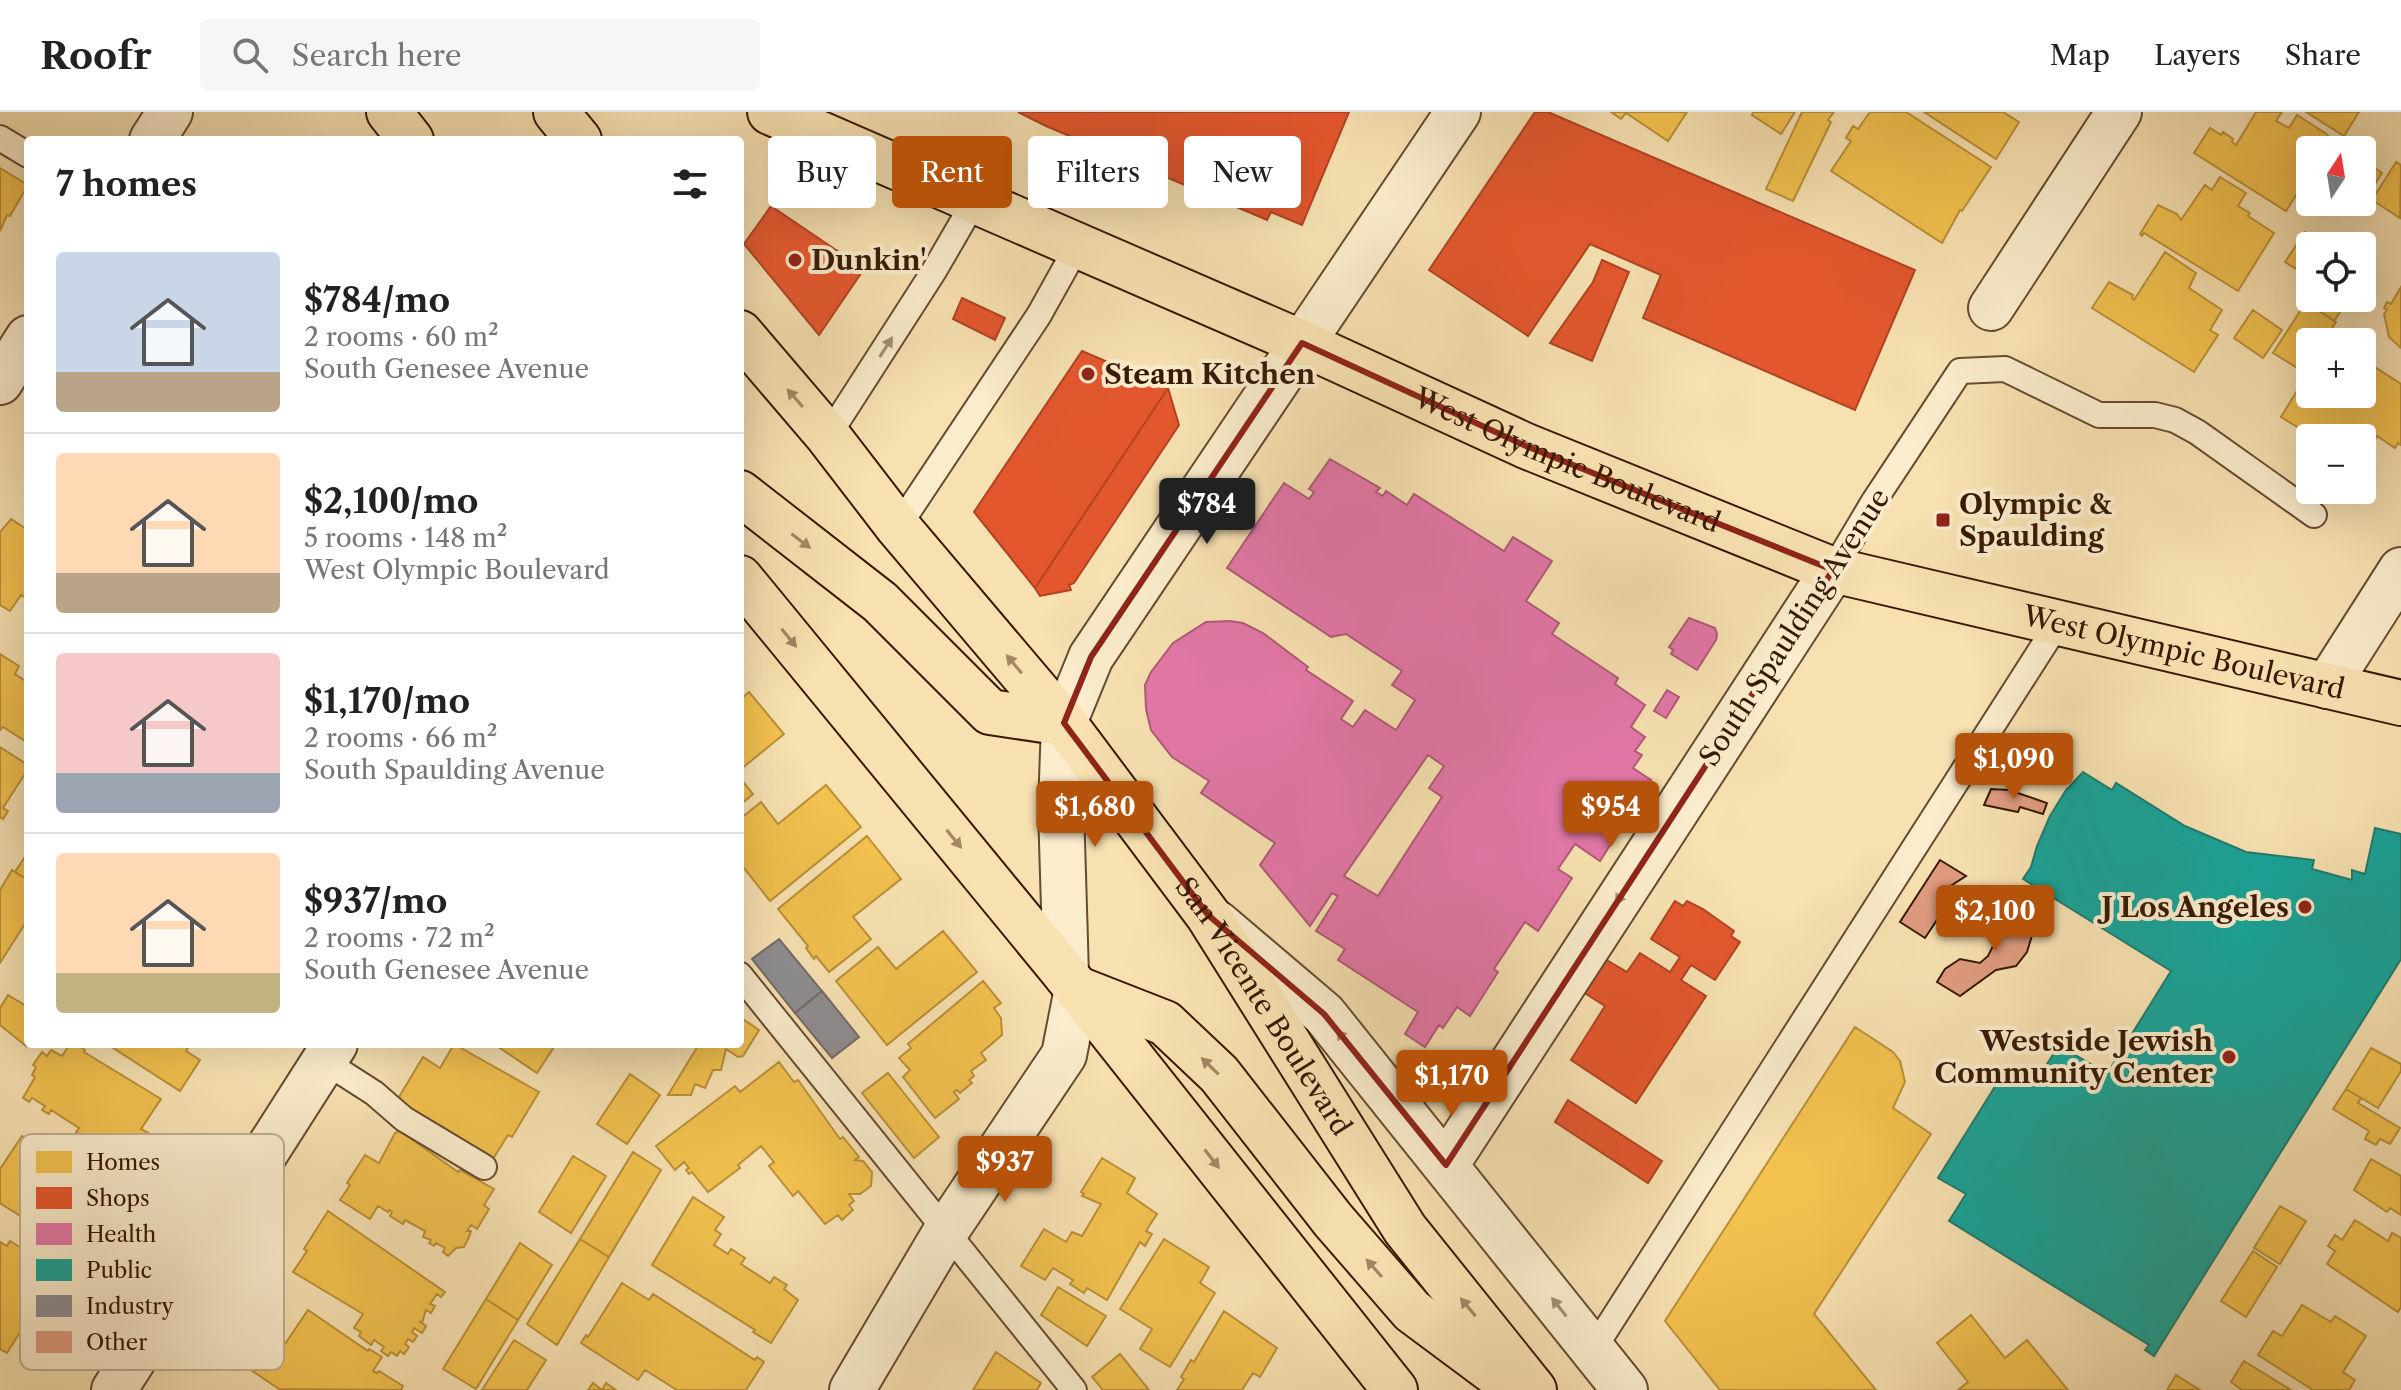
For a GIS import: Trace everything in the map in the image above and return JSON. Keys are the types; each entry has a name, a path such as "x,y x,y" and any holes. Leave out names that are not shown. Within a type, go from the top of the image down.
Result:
{"main road":[{"path":"556,112 576,136"},
{"name":"West Olympic Boulevard","path":"773,113 892,166"},
{"name":"West Olympic Boulevard","path":"989,208 1302,343 1526,446 1833,570 2401,703"},
{"name":"San Vicente Boulevard","path":"744,338 828,436 898,527 1064,723 1208,915 1405,1229 1534,1390"},
{"path":"744,496 880,602 990,712 1064,723"},
{"path":"744,583 1072,982 1395,1390"},
{"path":"1072,982 1165,1023 1219,1074 1333,1220 1412,1311 1518,1390"}],"street":[{"path":"155,136 170,112"},
{"path":"852,1390 946,1231 1064,1055 1072,982 1061,838 1064,723 1091,657 1458,112"},
{"path":"1991,308 2119,112"},
{"path":"0,382 24,344"},
{"name":"South Spaulding Avenue","path":"1446,1165 1833,570"},
{"path":"2327,686 2401,570"},
{"path":"1208,915 1324,1014 1625,1390"},
{"path":"277,1134 329,1053"},
{"path":"114,1390 127,1370"}],"lane":[{"path":"0,138 24,153"},
{"path":"828,436 934,271 971,208"},
{"path":"898,527 1039,315 1078,245"},
{"name":"South Spaulding Avenue","path":"1833,570 1874,501 1960,371 2005,369 2099,415 2155,415 2175,420 2197,432 2314,515"},
{"path":"1593,1350 2058,623"},
{"path":"744,980 1074,1390"},
{"path":"329,1053 404,1119 484,1167"}],"highlighted area":[{"path":"1302,343 1526,446 1833,570 1446,1165 1324,1014 1208,915 1064,723 1091,657"}],"building: Homes":[{"path":"1611,112 1687,112 1668,141 1626,113 1621,119"},
{"path":"1753,112 1795,112 1781,134 1752,115"},
{"path":"1802,112 1834,112 1793,201 1766,189"},
{"path":"1870,112 1906,112 1991,167 1960,210 1942,243 1831,171 1851,141 1846,138 1853,126 1858,129"},
{"path":"1924,112 2003,112 2019,122 1996,159"},
{"path":"2256,112 2282,112 2276,121 2289,128 2297,115 2328,135 2296,136 2296,195 2286,211 2194,153 2210,128 2221,135 2223,132 2236,145"},
{"path":"2306,112 2359,112 2344,136"},
{"path":"2396,162 2401,165 2400,218 2376,203 2376,194"},
{"path":"0,168 24,183 24,192 10,216 7,215 0,231"},
{"path":"2376,169 2382,173 2376,182"},
{"path":"2220,177 2246,193 2238,206 2274,233 2238,291 2144,233 2142,236 2140,234 2158,205 2177,214 2181,220 2205,185 2212,190"},
{"path":"2296,246 2296,269 2285,262"},
{"path":"2165,252 2196,273 2189,288 2222,310 2210,330 2218,335 2194,372 2092,308 2109,282 2133,295 2134,300"},
{"path":"2401,287 2401,348 2389,337 2384,314 2387,310 2384,308 2387,302 2391,304"},
{"path":"2253,310 2282,330 2263,358 2234,338"},
{"path":"2300,312 2321,312 2336,322 2332,328 2296,328 2296,367 2273,353"},
{"path":"2321,312 2340,312 2334,321"},
{"path":"2376,368 2401,384 2401,445 2398,443 2395,448 2376,438 2376,424 2296,426 2281,417 2296,392 2296,408 2376,408"},
{"path":"11,519 24,527 24,597 21,595 10,611 0,605 0,532"},
{"path":"0,654 19,666 15,674 24,680 24,740 3,727 0,730"},
{"path":"749,692 784,734 744,767 744,696"},
{"path":"0,747 24,762 24,775 3,808 8,811 3,819 0,817"},
{"path":"744,783 753,794 744,802"},
{"path":"826,785 861,827 770,901 744,868 744,816 761,802 778,824"},
{"path":"867,836 901,879 853,917 871,939 829,972 816,956 814,959 806,948 808,946 778,909"},
{"path":"24,858 24,878 15,872"},
{"path":"12,870 24,878 24,925 0,963 0,890"},
{"path":"943,931 977,972 887,1045 836,981 878,947 896,969"},
{"path":"983,981 1001,1003 994,1008 1001,1018 1002,1035 981,1053 986,1060 971,1071 974,1076 969,1080 972,1083 960,1093 957,1090 954,1092 959,1099 935,1118 903,1077 910,1070 899,1058 911,1048 908,1044"},
{"path":"8,995 24,1005 24,1044 0,1025 0,1008"},
{"path":"744,1020 759,1030 743,1056 738,1057 726,1049 721,1070 713,1070 705,1088 695,1084 691,1095 668,1095 697,1048 744,1048"},
{"path":"1855,1027 1893,1052 1900,1061 1905,1082 1893,1108 1931,1134 1814,1314 1876,1390 1720,1390 1665,1321"},
{"path":"67,1048 82,1048 161,1099 141,1129 150,1134 80,1134 76,1132 79,1128 51,1110 49,1114 42,1110 45,1106 32,1098 29,1102 23,1098 35,1077 32,1075 36,1067 33,1065 42,1052 47,1056 51,1050 62,1056"},
{"path":"113,1048 188,1048 186,1051 200,1060 180,1091"},
{"path":"452,1048 461,1048 539,1092 512,1137 508,1135 491,1162 396,1102 423,1057 440,1068"},
{"path":"500,1048 553,1048 537,1073"},
{"path":"2371,1048 2401,1064 2401,1071 2378,1108 2346,1089"},
{"path":"779,1062 794,1082 798,1080 840,1139 843,1137 859,1157 855,1160 863,1161 872,1172 871,1186 860,1194 849,1194 854,1201 849,1205 853,1210 842,1220 838,1215 825,1224 798,1191 793,1196 769,1166 774,1162 761,1146 738,1165 740,1168 708,1192 692,1172 689,1174 684,1162 675,1170 656,1146 735,1086 740,1092"},
{"path":"888,1073 939,1137 914,1158 862,1093"},
{"path":"630,1074 660,1095 627,1144 597,1124"},
{"path":"2346,1089 2361,1098 2358,1103 2400,1128 2390,1144 2380,1139 2376,1145 2365,1139 2369,1131 2333,1109"},
{"path":"400,1131 458,1172 460,1170 494,1189 484,1205 489,1209 477,1229 471,1225 464,1247 456,1248 448,1256 443,1252 445,1248 436,1243 434,1246 429,1243 431,1240 423,1237 425,1231 405,1220 403,1224 390,1216 392,1212 389,1210 378,1206 370,1219 340,1200 365,1155 379,1163 395,1133"},
{"path":"20,1139 20,1216 0,1203 0,1169"},
{"path":"633,1152 661,1170 609,1257 580,1239"},
{"path":"573,1156 606,1176 571,1233 539,1212"},
{"path":"1102,1158 1135,1178 1127,1193 1157,1214 1146,1231 1152,1234 1145,1246 1140,1242 1107,1300 1087,1288 1084,1293 1070,1284 1073,1280 1053,1268 1045,1280 1021,1266 1044,1229 1066,1242 1072,1232 1082,1236 1101,1204 1082,1196 1084,1194 1081,1192"},
{"path":"2371,1159 2401,1176 2401,1215 2390,1208 2387,1212 2354,1190"},
{"path":"693,1197 724,1217 715,1230 721,1234 714,1245 728,1254 731,1249 745,1258 741,1264 770,1283 774,1277 787,1285 784,1289 798,1300 771,1343 652,1265"},
{"path":"2280,1206 2306,1221 2280,1264 2254,1248"},
{"path":"328,1211 445,1292 441,1297 437,1294 430,1304 435,1306 431,1313 426,1310 422,1323 419,1321 426,1326 422,1333 414,1328 412,1332 417,1336 413,1342 408,1339 405,1344 409,1347 404,1354 400,1351 397,1356 391,1352 388,1356 381,1351 384,1347 374,1340 371,1345 354,1328 363,1314 293,1272"},
{"path":"2355,1220 2388,1241 2392,1233 2401,1238 2401,1307 2398,1312 2327,1264 2335,1251 2328,1246 2335,1235 2342,1240"},
{"path":"580,1239 609,1257 557,1345 527,1324"},
{"path":"1164,1239 1209,1267 1200,1283 1215,1293 1170,1367 1140,1349 1152,1329 1120,1309"},
{"path":"10,1241 20,1247 20,1332 7,1353 0,1349 0,1242 7,1246"},
{"path":"520,1243 552,1265 518,1320 486,1299"},
{"path":"2253,1251 2277,1267 2246,1317 2221,1301"},
{"path":"622,1283 649,1300 653,1294 755,1360 757,1357 764,1362 746,1390 677,1390 645,1370 638,1380 581,1343"},
{"path":"1058,1287 1106,1316 1087,1346 1041,1315"},
{"path":"486,1299 518,1320 476,1389 443,1369"},
{"path":"2302,1305 2331,1322 2335,1316 2366,1336 2343,1372 2355,1380 2349,1390 2313,1390 2258,1355 2273,1331 2282,1336"},
{"path":"308,1310 368,1351 382,1357 373,1371 379,1371 403,1386 401,1390 279,1389 251,1370 284,1370 284,1346"},
{"path":"1224,1311 1277,1348 1260,1377 1253,1373 1242,1390 1177,1390 1191,1360 1194,1362"},
{"path":"1971,1315 2005,1358 2027,1340 2068,1390 1958,1390 1968,1382 1937,1343"},
{"path":"514,1340 546,1360 527,1390 482,1390"},
{"path":"996,1352 1041,1383 1037,1390 973,1390"},
{"path":"1120,1354 1149,1390 1103,1390 1092,1377"},
{"path":"2244,1361 2291,1390 2242,1390 2231,1382"},
{"path":"2176,1375 2200,1390 2167,1390"},
{"path":"593,1383 602,1390 588,1390"},
{"path":"606,1383 616,1390 602,1390"}],"building: Shops":[{"path":"1018,112 1349,112 1302,225 1271,212 1267,220 1239,208 1301,208 1301,136 1184,136 1184,185 1168,178 1168,136 1070,136"},
{"path":"1535,112 1548,112 1915,270 1855,410 1643,318 1661,275 1590,244 1528,336 1429,270"},
{"path":"770,208 774,208 864,269 819,335 744,244"},
{"path":"1602,260 1629,272 1592,361 1550,343 1593,282"},
{"path":"962,298 1005,318 995,340 953,319"},
{"path":"1082,351 1168,388 1035,588 974,512"},
{"path":"1168,388 1179,425 1074,583 1069,585 1071,590 1040,596 1035,588"},
{"path":"1675,901 1683,906 1687,901 1703,909 1734,931 1731,936 1740,942 1715,980 1691,965 1681,980 1706,996 1636,1103 1571,1060 1605,1006 1583,992 1605,959 1627,972 1640,953 1670,972 1680,957 1651,939"},
{"path":"1568,1100 1662,1161 1648,1183 1555,1122"}],"building: Health":[{"path":"1330,459 1380,488 1376,492 1383,496 1386,491 1407,505 1414,494 1504,551 1513,537 1552,561 1526,601 1559,623 1552,634 1618,678 1615,684 1645,705 1631,727 1645,737 1635,751 1642,755 1633,768 1651,780 1600,861 1575,844 1558,869 1572,878 1538,931 1525,922 1494,969 1498,972 1470,1016 1457,1007 1443,1028 1439,1025 1425,1047 1405,1034 1418,1012 1338,960 1345,949 1316,931 1338,896 1332,893 1310,926 1260,865 1275,843 1201,793 1209,781 1172,757 1151,730 1146,709 1145,685 1173,643 1206,622 1230,621 1243,623 1263,633 1308,667 1306,670 1353,701 1341,719 1353,727 1365,710 1396,730 1415,700 1392,685 1402,671 1346,634 1331,637 1227,568 1284,483 1309,499 1314,492 1309,489","holes":["1428,755 1444,766 1429,788 1442,797 1378,896 1344,876"]},
{"path":"1689,618 1715,628 1717,634 1697,670 1671,654 1673,650 1669,647"},
{"path":"1667,690 1679,697 1666,718 1654,711"}],"building: Public":[{"name":"Westside Jewish Community Center","path":"2083,772 2112,790 2116,783 2185,826 2246,852 2314,860 2312,869 2352,880 2352,870 2365,874 2375,828 2401,834 2401,959 2154,1356 2145,1350 2149,1345 1949,1221 1966,1194 1938,1178 2006,1069 2033,1086 2059,1045 2107,1074 2171,971 2023,879 2031,867 2050,816 2066,790"}],"building: Industry":[{"path":"779,939 822,991 795,1013 752,959"},
{"path":"822,991 859,1037 832,1058 795,1013"}],"building: Other":[{"path":"1991,789 2009,790 2047,803 2043,814 2020,807 2018,812 1984,805"},
{"path":"1940,860 1966,876 1938,894 1943,924 1937,920 1925,938 1900,922"},
{"path":"2025,898 2036,899 2033,932 2027,952 2016,966 1996,970 1960,996 1937,982 1945,969 1960,959 1980,963 1988,956 2001,930 2021,908"}],"place":[{"name":"Dunkin'","path":"795,260"},
{"name":"Steam Kitchen","path":"1088,374"},
{"name":"Olympic & Spaulding","path":"1943,520"},
{"name":"J Los Angeles","path":"2305,907"},
{"name":"Westside Jewish Community Center","path":"2229,1057"}]}
